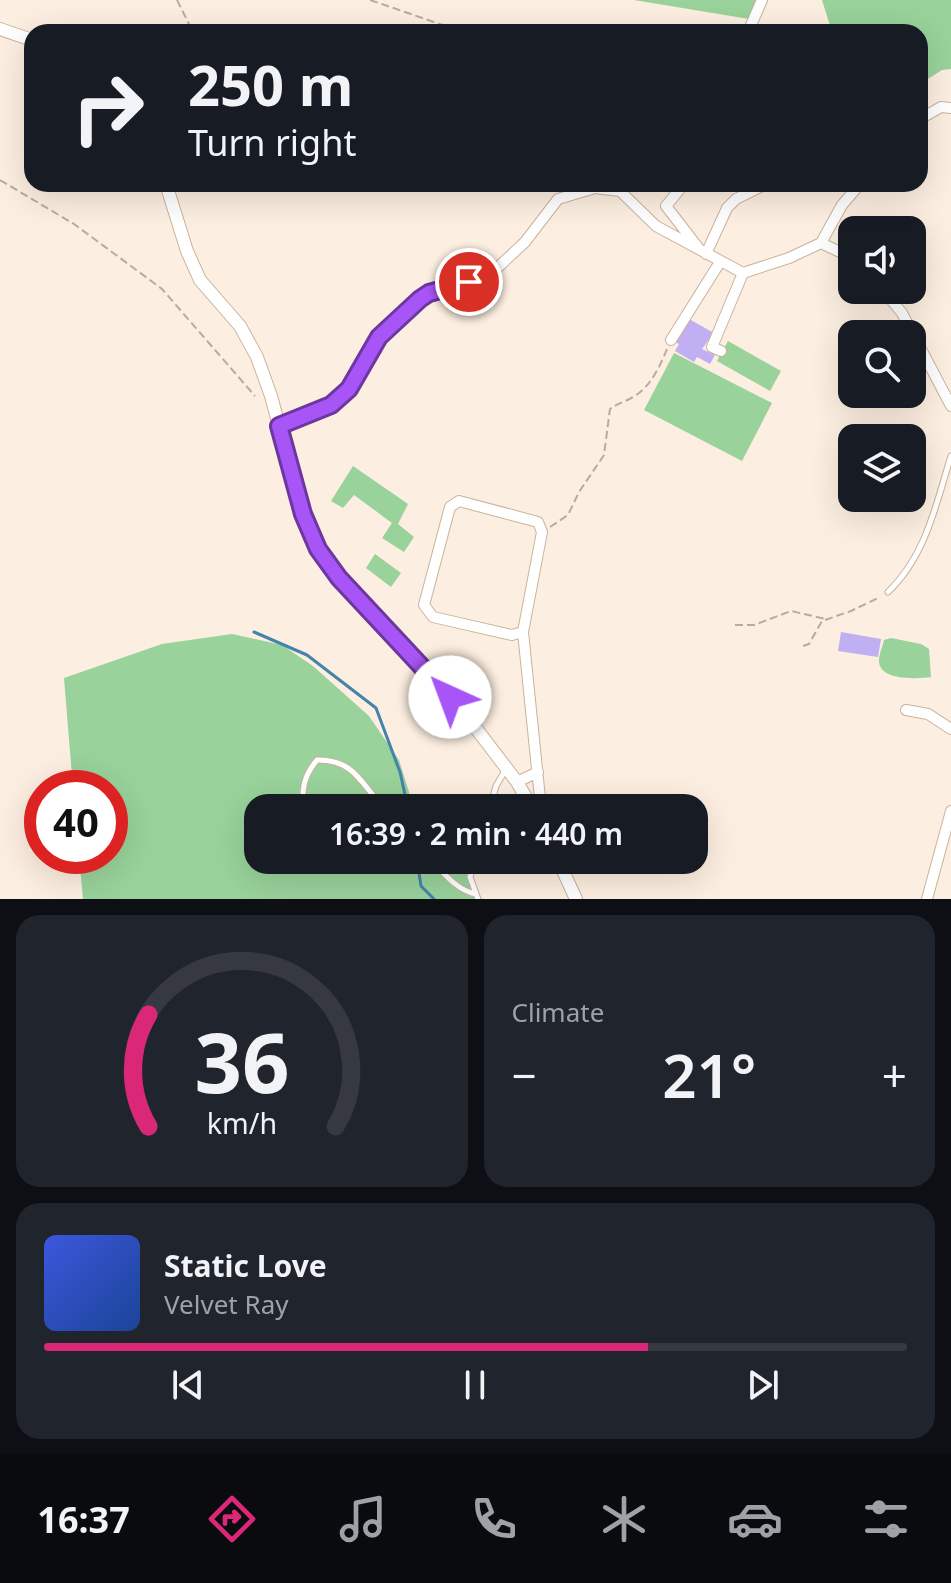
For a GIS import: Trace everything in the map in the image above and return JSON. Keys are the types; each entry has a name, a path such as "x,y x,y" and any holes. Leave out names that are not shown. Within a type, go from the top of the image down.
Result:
{"street":[{"path":"752,24 762,0"},
{"path":"0,29 24,37"},
{"path":"928,114 941,107 951,108"},
{"path":"169,192 192,265 210,295 249,340 267,386 303,514 318,549 339,578 465,714 524,794"},
{"path":"279,426 331,405 349,389 379,337 429,293 469,282 494,271 525,242 558,199 582,192"},
{"path":"621,192 656,226 743,273 789,258 821,243 842,205 853,192"},
{"path":"677,192 666,206 704,253"},
{"path":"704,253 727,208 750,192"},
{"path":"821,243 838,251"},
{"path":"671,340 720,262"},
{"path":"721,351 712,347 743,273"},
{"path":"895,304 951,406"},
{"path":"523,632 512,635 433,617 424,605 450,507 459,501 538,522 542,532 523,632 540,794"},
{"path":"906,710 928,714 951,729"},
{"path":"517,782 538,772"},
{"path":"927,899 951,811"},
{"path":"564,874 576,899"}],"lane":[{"path":"888,592 907,573 915,559 929,527 951,456"},
{"path":"302,794 308,771 317,760 347,765 372,794"},
{"path":"494,794 506,769"},
{"path":"446,874 477,897"},
{"path":"471,874 477,897"}],"path":[{"path":"177,0 189,24"},
{"path":"370,0 440,24"},
{"path":"0,180 74,224 162,289 255,396"},
{"path":"542,532 568,515 604,455 610,409 619,401 633,397 647,385 661,364 671,340"},
{"path":"803,646 809,644 820,625 828,619 866,605 888,592"},
{"path":"735,625 754,625 791,611 828,619"}],"green space":[{"path":"634,0 762,0 755,20"},
{"path":"822,0 951,0 951,69 942,70 928,79 928,24 830,24"},
{"path":"728,341 781,371 770,391 717,361"},
{"path":"674,353 772,403 742,461 644,410"},
{"path":"353,466 408,504 398,524 414,537 404,552 382,538 392,523 354,495 343,508 331,501"},
{"path":"375,554 401,573 391,587 366,568"},
{"path":"232,634 282,645 313,666 369,716 399,760 410,794 244,794 244,874 467,874 478,899 83,899 81,874 128,874 128,770 72,770 64,678 162,644"},
{"path":"891,638 921,644 929,649 931,677 899,677 885,672 880,667 879,658 884,640"}],"building":[{"path":"689,319 714,333 702,349 715,355 710,364 697,357 694,362 675,351 679,344 673,341"},
{"path":"841,632 881,639 878,657 838,651"}],"waterway":[{"path":"254,632 307,655 376,708 405,794"},
{"path":"419,874 421,886 434,899"}],"route":[{"path":"450,697 339,578 318,549 303,514 279,426 331,405 349,389 370,348 420,299 429,293 469,282"}]}
